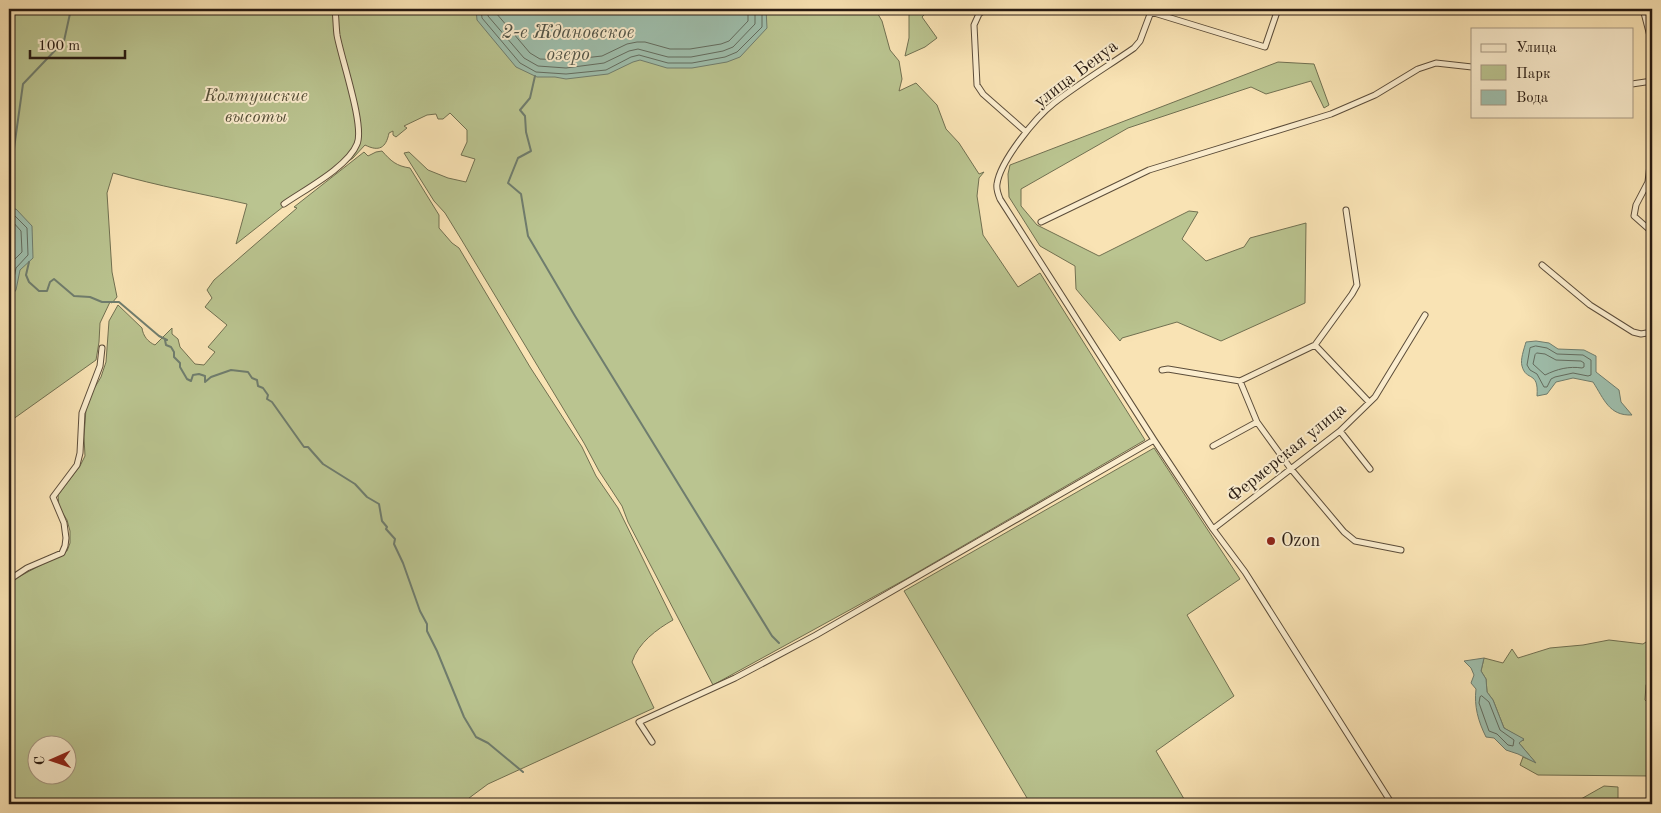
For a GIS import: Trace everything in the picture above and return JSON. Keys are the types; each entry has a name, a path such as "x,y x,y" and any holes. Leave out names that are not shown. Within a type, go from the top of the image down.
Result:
{"street":[{"path":"284,204 341,165 357,143 359,135 357,118 337,34 335,9"},
{"path":"986,9 979,14 974,25 977,85 983,94 1026,132"},
{"path":"1151,10 1265,47 1278,9"},
{"path":"1643,9 1652,44"},
{"name":"улица Бенуа","path":"1151,10 1140,41 1134,48 1053,104 1026,132 1004,164 996,186 1000,199 1154,440 1213,529 1245,572 1392,804"},
{"path":"1041,222 1149,170 1331,114 1375,95 1418,69 1436,63 1471,67"},
{"path":"1634,84 1652,81"},
{"path":"1652,148 1648,182 1636,205 1634,216 1652,232"},
{"path":"1162,370 1168,369 1240,380 1315,345 1357,285 1346,210"},
{"path":"1542,265 1590,305 1633,332 1640,334 1652,332"},
{"name":"Фермерская улица","path":"1213,529 1340,431 1375,397 1426,315"},
{"path":"1315,345 1369,402"},
{"path":"9,580 27,568 62,553 65,546 64,523 53,497 77,465 80,453 82,413 100,366 102,348"},
{"path":"1240,380 1256,422 1291,469 1349,537 1356,541 1402,550"},
{"path":"1213,446 1256,422"},
{"path":"1340,431 1370,469"},
{"path":"652,742 639,722 735,678 816,635 1154,440"}],"green space":[{"name":"Колтушские высоты","path":"9,9 875,9 882,21 890,50 899,61 902,79 899,91 916,83 937,105 946,129 959,143 979,174 984,172 979,178 977,196 983,235 1018,287 1040,273 1145,440 906,579 713,685 628,522 622,506 599,471 445,213 434,201 404,153 409,152 428,170 448,178 466,182 475,159 461,155 467,142 467,130 450,113 443,119 438,119 436,114 427,115 404,126 407,128 396,137 393,135 393,131 389,133 386,142 381,147 374,148 365,145 353,158 293,199 236,244 247,204 113,173 107,193 112,272 117,297 112,303 110,302 100,323 96,360 9,422"},
{"path":"909,9 930,9 922,17 937,38 925,47 905,56 909,38"},
{"path":"1278,62 1314,64 1329,105 1324,108 1311,81 1266,94 1251,87 1128,128 1021,189 1021,206 1037,225 1099,256 1189,211 1198,212 1182,239 1206,261 1244,247 1250,238 1306,223 1305,303 1221,341 1177,322 1122,338 1120,341 1076,289 1075,266 1040,246 1009,197 1008,174 1010,165"},
{"path":"382,151 394,163 410,168 439,215 439,228 459,248 530,367 582,447 596,476 618,508 673,620 643,643 632,662 654,708 488,784 461,804 9,804 9,582 67,551 70,543 70,531 67,520 59,507 58,495 80,466 85,456 86,409 106,362 109,321 118,305 142,328 145,336 155,345 172,328 172,334 178,339 180,347 195,364 204,365 215,352 208,347 227,325 205,307 212,298 207,290 214,280 297,208 294,207 364,152 368,156"},
{"path":"1154,448 1240,579 1187,615 1234,696 1156,751 1187,804 1017,804 1027,798 904,591"},
{"path":"1652,638 1652,676 1646,685 1645,700 1652,707 1652,776 1538,775 1520,765 1523,757 1535,762 1518,742 1524,740 1504,728 1493,700 1487,692 1486,679 1481,671 1484,658 1503,663 1512,649 1518,658 1550,648 1609,640 1643,644"},
{"path":"1604,786 1618,787 1618,804 1577,804 1581,799"}],"water":[{"name":"2-е Ждановское озеро","path":"476,9 766,9 767,28 740,57 727,62 692,68 667,68 640,60 608,74 566,79 537,77 516,67 477,20"},
{"path":"9,209 16,209 32,226 33,258 20,270 16,290 9,299"},
{"path":"1526,342 1549,343 1558,349 1584,350 1596,356 1596,372 1619,390 1621,402 1632,415 1624,415 1612,409 1593,382 1573,378 1556,382 1547,394 1537,396 1536,383 1534,379 1526,374 1522,364 1522,354"},
{"path":"1484,658 1481,671 1486,679 1487,692 1493,700 1504,728 1524,739 1519,743 1536,763 1506,750 1494,738 1486,737 1477,713 1476,689 1471,683 1474,675 1471,668 1464,661"}],"waterway":[{"path":"9,184 23,84 64,41 71,9"},
{"path":"535,76 530,98 520,110 525,116 526,132 531,151 518,158 508,183 521,194 528,236 575,316 772,636 779,643"},
{"path":"29,262 26,275 29,282 39,291 47,291 50,282 54,279 74,296 90,297 102,302 119,302 159,336 167,340 165,340 166,345 171,347 174,357 180,363 180,367 187,379 191,381 193,375 199,374 205,376 205,382 211,377 231,370 248,372 252,378 257,380 258,386 263,388 268,395 267,399 272,402 304,447 308,447 323,464 355,484 367,497 379,504 382,521 395,539 394,544 403,563 420,611 427,624 427,631 464,717 476,737 488,743 523,772"}],"place":[{"name":"Ozon","path":"1271,541"}]}
